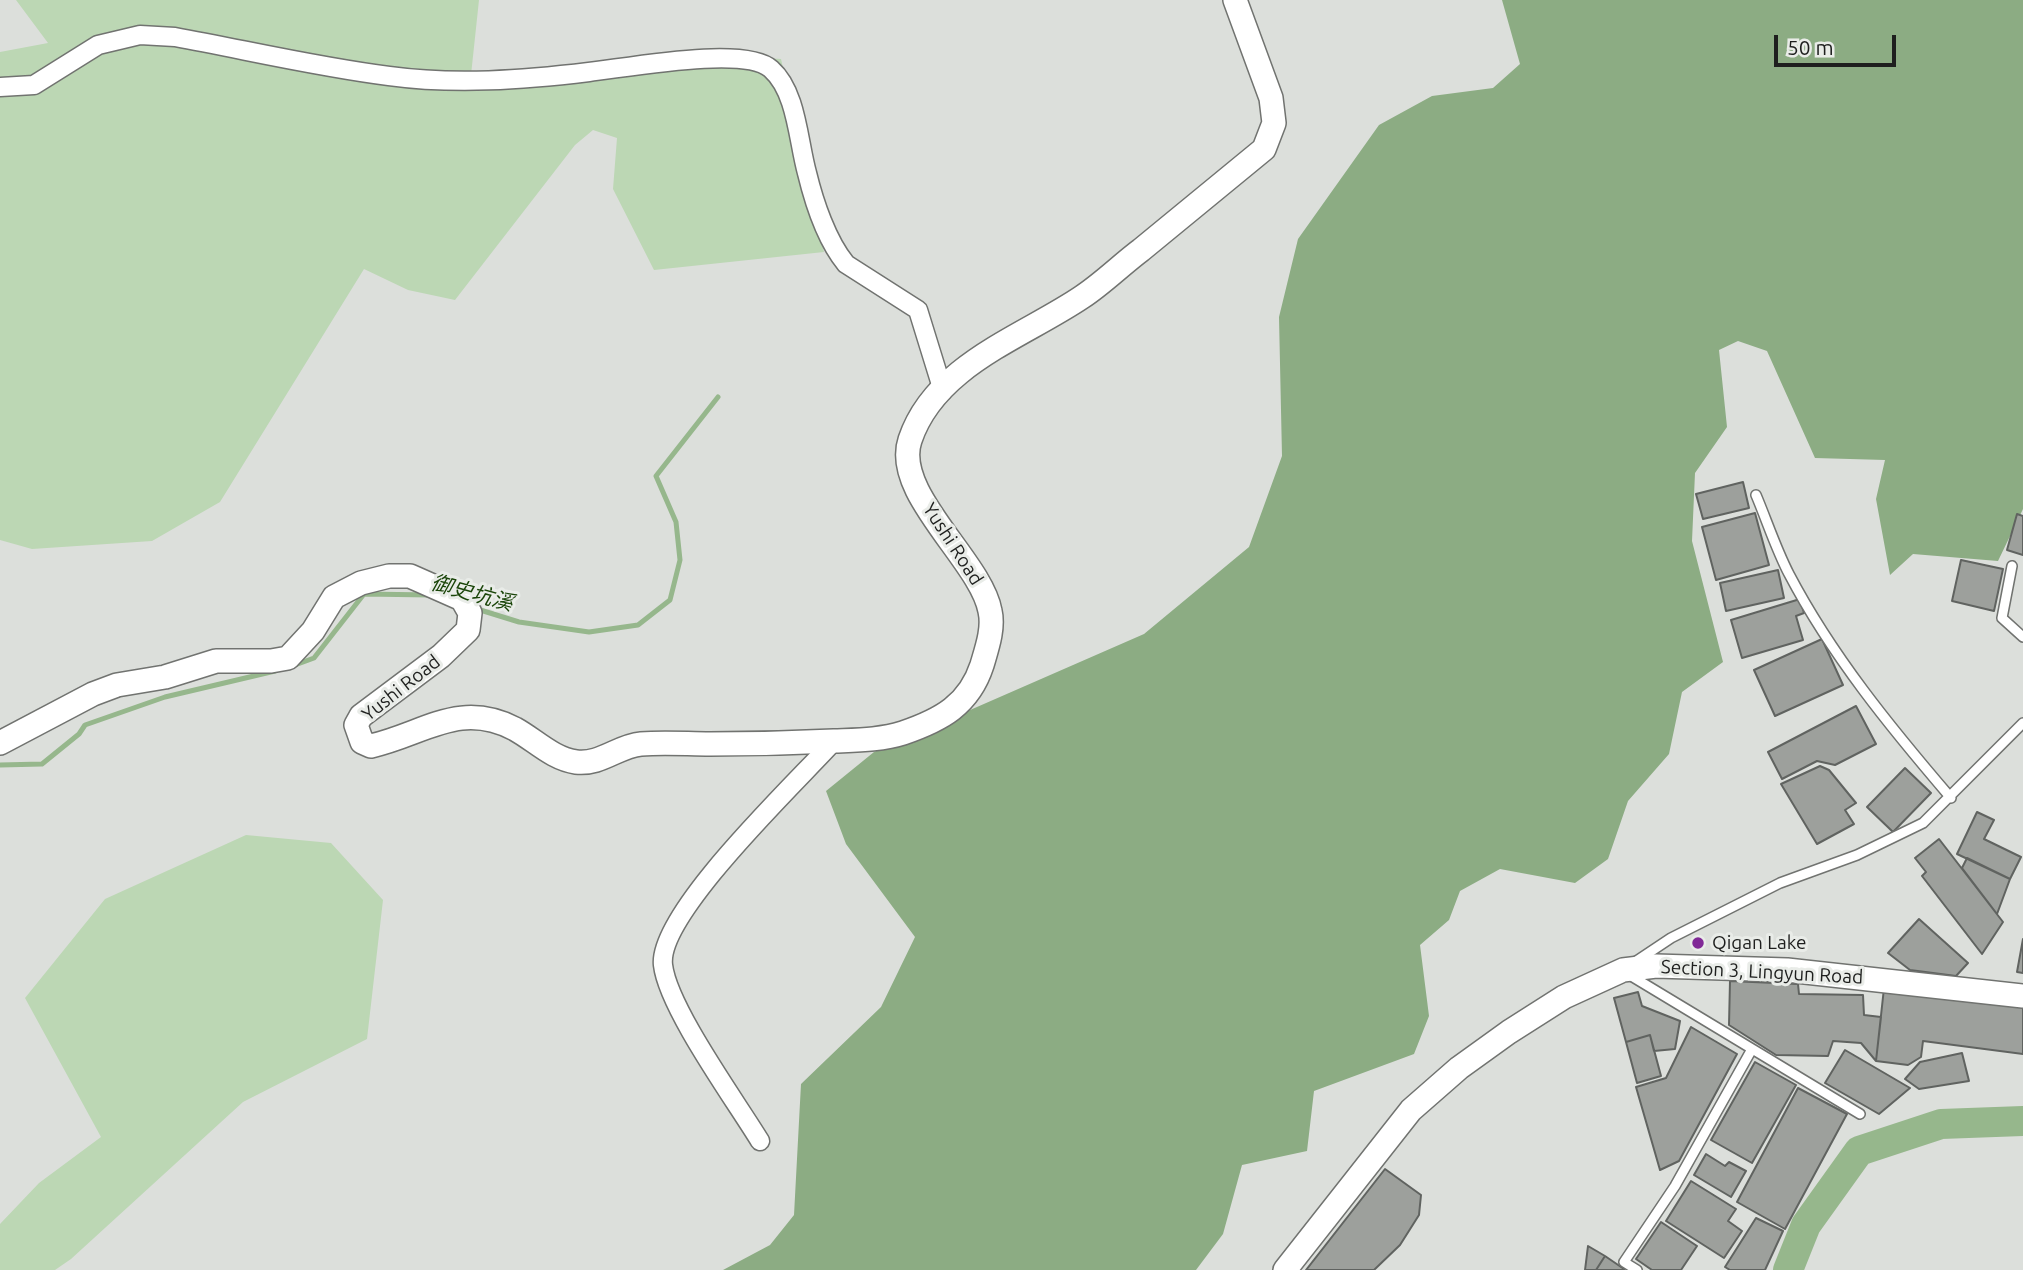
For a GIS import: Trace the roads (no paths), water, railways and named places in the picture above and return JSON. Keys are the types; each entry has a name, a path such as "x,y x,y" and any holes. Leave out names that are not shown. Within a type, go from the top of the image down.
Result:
{"street":[{"name":"Yushi Road","path":"0,743 93,694 117,685 165,677 216,661 288,658 313,631 334,597 361,583 389,576 410,576 466,606 468,631 361,716 356,725 362,742 371,746 389,742 411,730 457,718 482,716 503,723 559,757 575,762 594,761 636,744 834,741 899,734 933,722 959,707 979,674 988,646 991,614 985,593 936,522 917,486 909,462 911,436 943,391 977,360 1083,297 1264,149 1274,123 1271,98 1235,0"},
{"path":"0,87 34,85 98,45 140,35 175,37 389,76 441,80 527,79 714,57 757,60 772,69 787,90 807,176 838,253 846,264 918,310 943,391"},
{"path":"760,1141 670,994 662,963 668,936 693,895 834,741"},
{"name":"Section 3, Lingyun Road","path":"1285,1270 1421,1101 1459,1068 1509,1032 1564,997 1623,970 1656,966 1787,970 2023,996"}],"lane":[{"path":"1756,495 1788,573 1842,660 1897,735 1951,798"},
{"path":"2012,566 2002,618 2023,637"},
{"path":"1860,1114 1623,970 1671,938 1780,883 1857,855 1923,823 1951,798 2023,723"},
{"path":"1637,1270 1625,1262 1675,1185 1752,1049"}],"waterway":[{"name":"御史坑溪","path":"477,609 519,622 589,632 638,625 670,600 680,560 676,522 656,476 718,397"},
{"name":"御史坑溪","path":"295,665 314,658 364,594 431,595"},
{"name":"御史坑溪","path":"0,765 42,764 79,734 85,725 165,697 275,671"},
{"path":"1788,1270 1806,1225 1859,1151 1941,1124 2023,1121"}],"place":[{"name":"Qigan Lake","path":"1698,943"}]}
